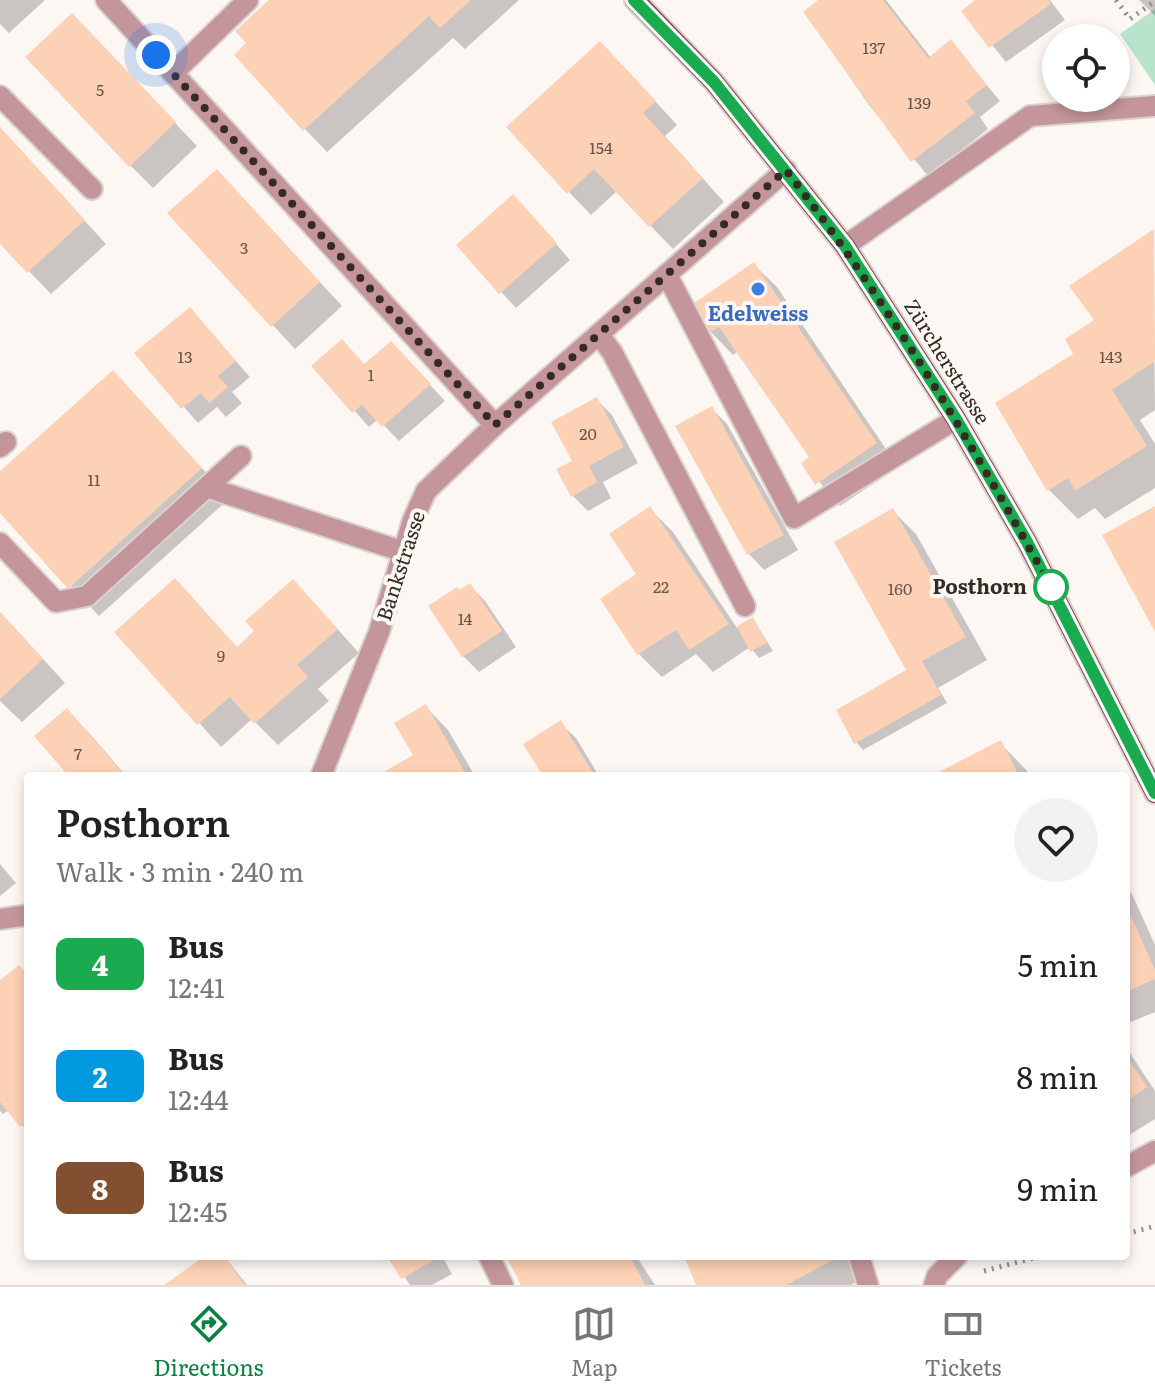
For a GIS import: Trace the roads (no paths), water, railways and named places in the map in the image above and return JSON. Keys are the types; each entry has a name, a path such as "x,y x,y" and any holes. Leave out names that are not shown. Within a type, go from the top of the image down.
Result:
{"main road":[{"name":"Zürcherstrasse","path":"635,0 714,82 845,246 956,419 1027,542 1155,793"}],"street":[{"path":"106,0 495,425"},
{"path":"173,73 248,0"},
{"path":"0,96 92,189"},
{"path":"845,246 1030,116 1155,106"},
{"name":"Bankstrasse","path":"323,772 379,632 426,491 495,425 786,170"},
{"path":"667,275 794,518 956,419"},
{"path":"599,335 612,352 745,606"},
{"path":"0,543 56,602 87,596 241,456"},
{"path":"209,488 404,552"},
{"path":"0,919 24,916"},
{"path":"1130,1165 1155,1151"},
{"path":"491,1260 503,1285"},
{"path":"860,1260 868,1285"},
{"path":"936,1281 954,1260"}],"place":[{"name":"Edelweiss","path":"758,289"},
{"name":"Posthorn","path":"1051,587"}]}
